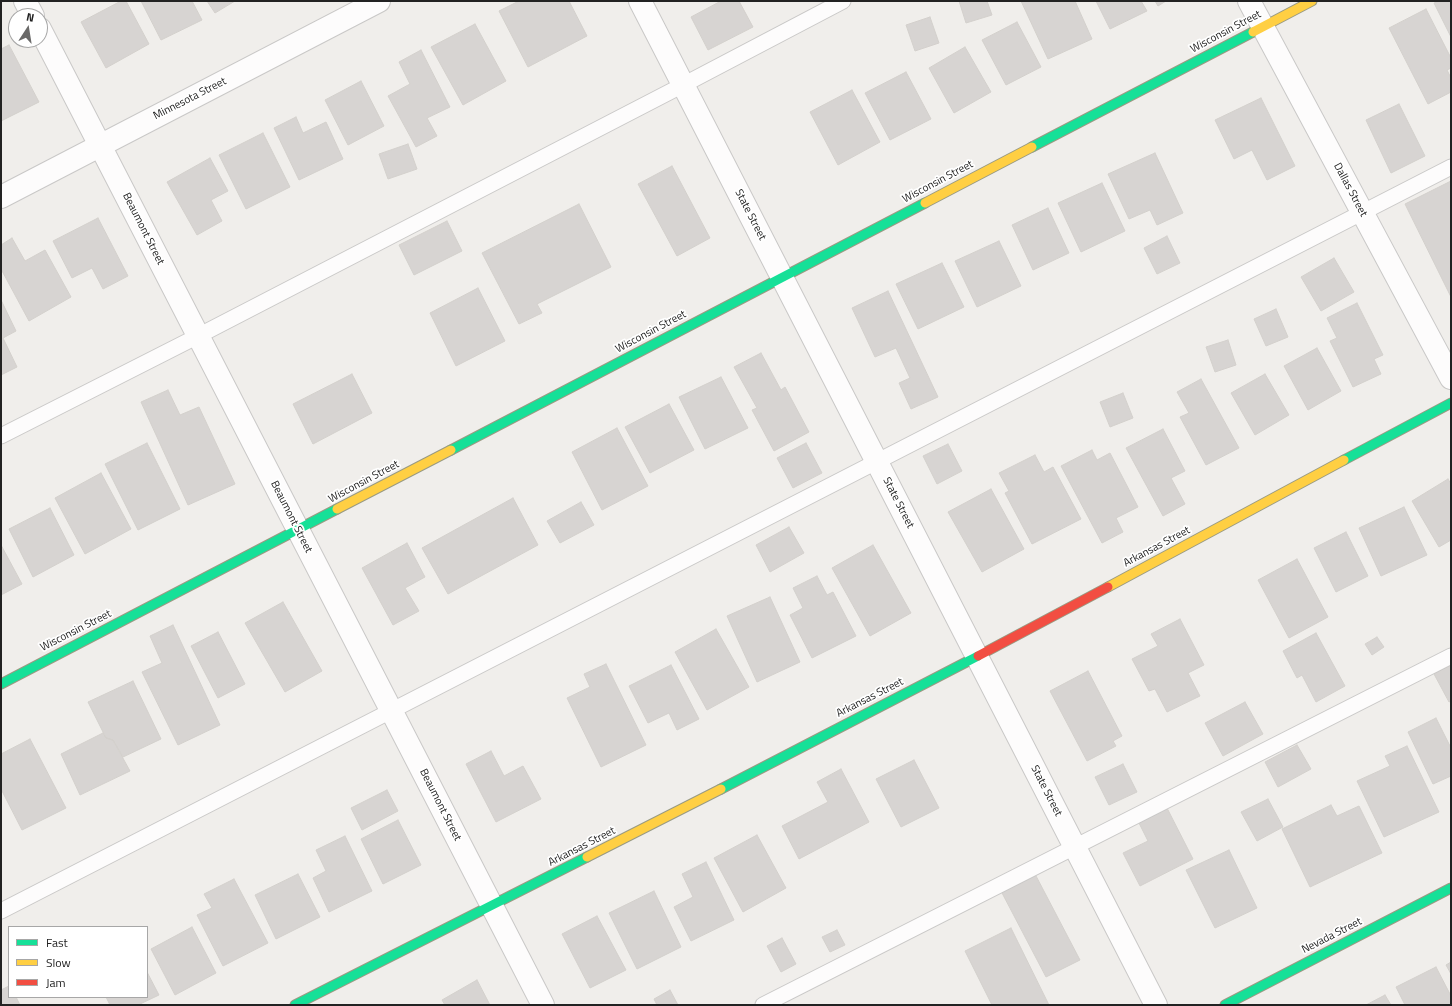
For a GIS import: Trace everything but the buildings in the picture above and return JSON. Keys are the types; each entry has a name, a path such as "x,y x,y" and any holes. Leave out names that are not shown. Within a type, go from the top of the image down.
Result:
{"street":[{"name":"Minnesota Street","path":"1,197 379,1"},
{"name":"State Street","path":"640,1 1156,1005"},
{"name":"Dallas Street","path":"1249,1 1451,378"},
{"name":"Wisconsin Street","path":"1,684 1312,1"},
{"name":"Beaumont Street","path":"48,45 543,1005"},
{"name":"Arkansas Street","path":"295,1005 492,906 977,657 1451,403"},
{"name":"Nevada Street","path":"1224,1005 1451,888"}],"lane":[{"path":"1,436 683,86 843,1"},
{"path":"1,911 1451,167"},
{"path":"763,1005 1451,656"}],"traffic: fast":[{"path":"1032,147 1253,32"},
{"path":"451,450 925,203"},
{"path":"1344,460 1451,403"},
{"path":"1,684 337,509"},
{"path":"721,789 978,656"},
{"path":"295,1005 587,857"},
{"path":"1225,1005 1451,888"}],"traffic: slow":[{"path":"1253,32 1312,1"},
{"path":"925,203 1032,147"},
{"path":"337,509 451,450"},
{"path":"1108,587 1344,460"},
{"path":"587,857 721,789"}],"traffic: jam":[{"path":"978,656 1108,587"}]}
